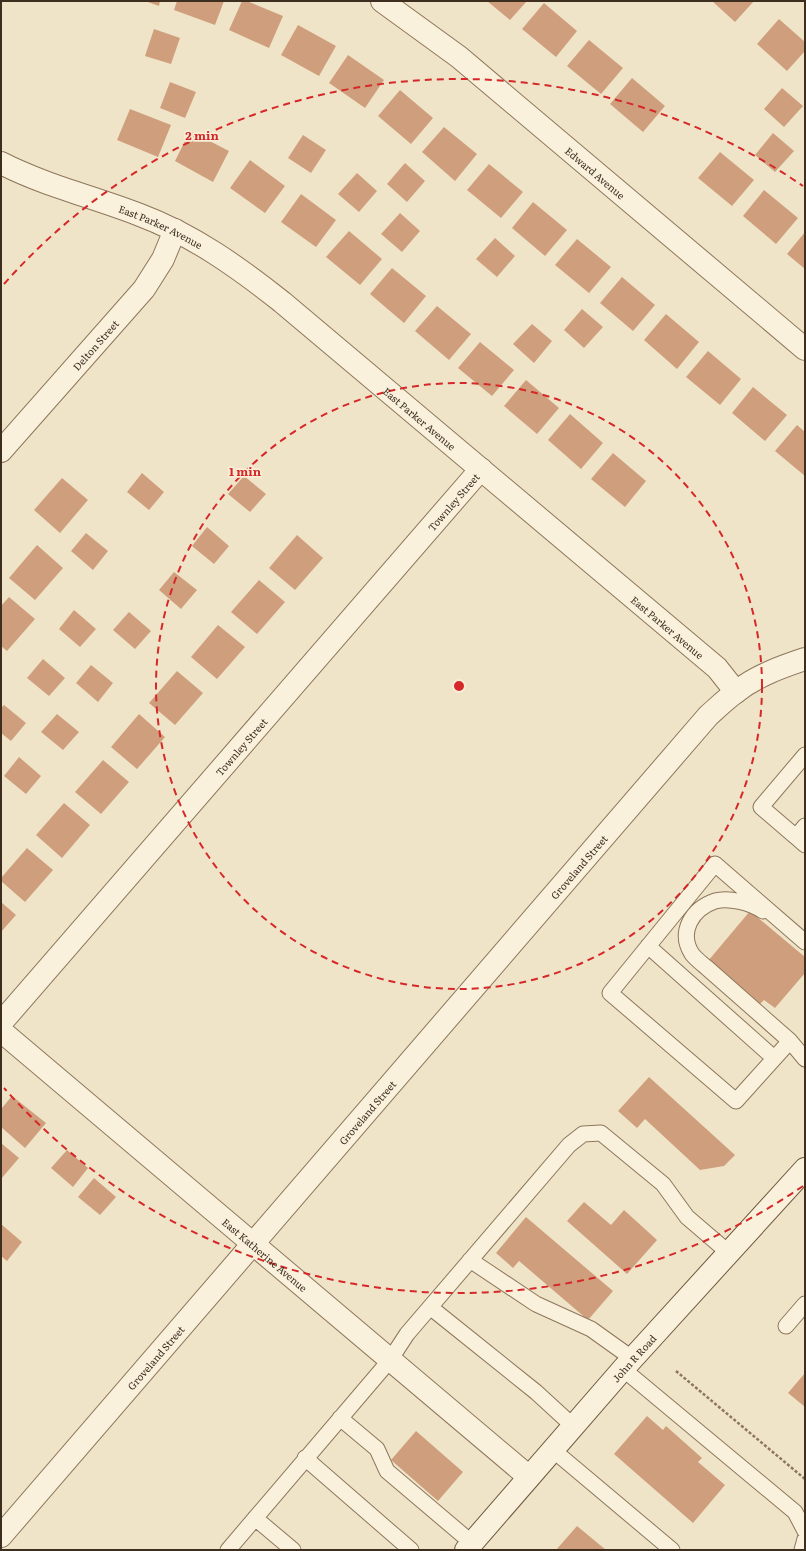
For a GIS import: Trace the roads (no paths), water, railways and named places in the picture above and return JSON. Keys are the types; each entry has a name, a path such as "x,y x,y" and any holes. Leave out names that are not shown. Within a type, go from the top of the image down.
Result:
{"street":[{"name":"Edward Avenue","path":"382,1 459,57 805,348"},
{"name":"East Parker Avenue","path":"1,163 47,184 140,215 175,230 216,253 282,302 481,469 716,668 736,692"},
{"name":"Delton Street","path":"1,451 144,289 163,259 175,230"},
{"name":"Townley Street","path":"1,1023 481,469"},
{"path":"736,692 775,669 805,659"},
{"name":"Groveland Street","path":"1,1536 708,716 736,692"},
{"name":"East Katherine Avenue","path":"1,1031 530,1477"},
{"name":"John R Road","path":"469,1546 628,1364 729,1253 802,1179"}],"lane":[{"path":"802,836 761,807 805,755"},
{"path":"790,1040 736,1101 610,992 715,864 805,942"},
{"path":"787,926 758,908 736,901 716,901 697,911 688,923 686,938 692,954 706,968 790,1040 805,1059"},
{"path":"648,946 774,1058"},
{"path":"228,1550 390,1360 407,1334 470,1260 569,1145 583,1134 601,1133 663,1184 687,1217 729,1253"},
{"path":"470,1260 536,1304 591,1329 628,1364 795,1512 805,1531"},
{"path":"786,1326 805,1304"},
{"path":"430,1307 536,1392 573,1426"},
{"path":"340,1418 377,1449 387,1471 469,1546"},
{"path":"553,1450 672,1550"},
{"path":"305,1458 411,1550"},
{"path":"255,1518 293,1550"},
{"path":"802,1550 805,1539"}]}
